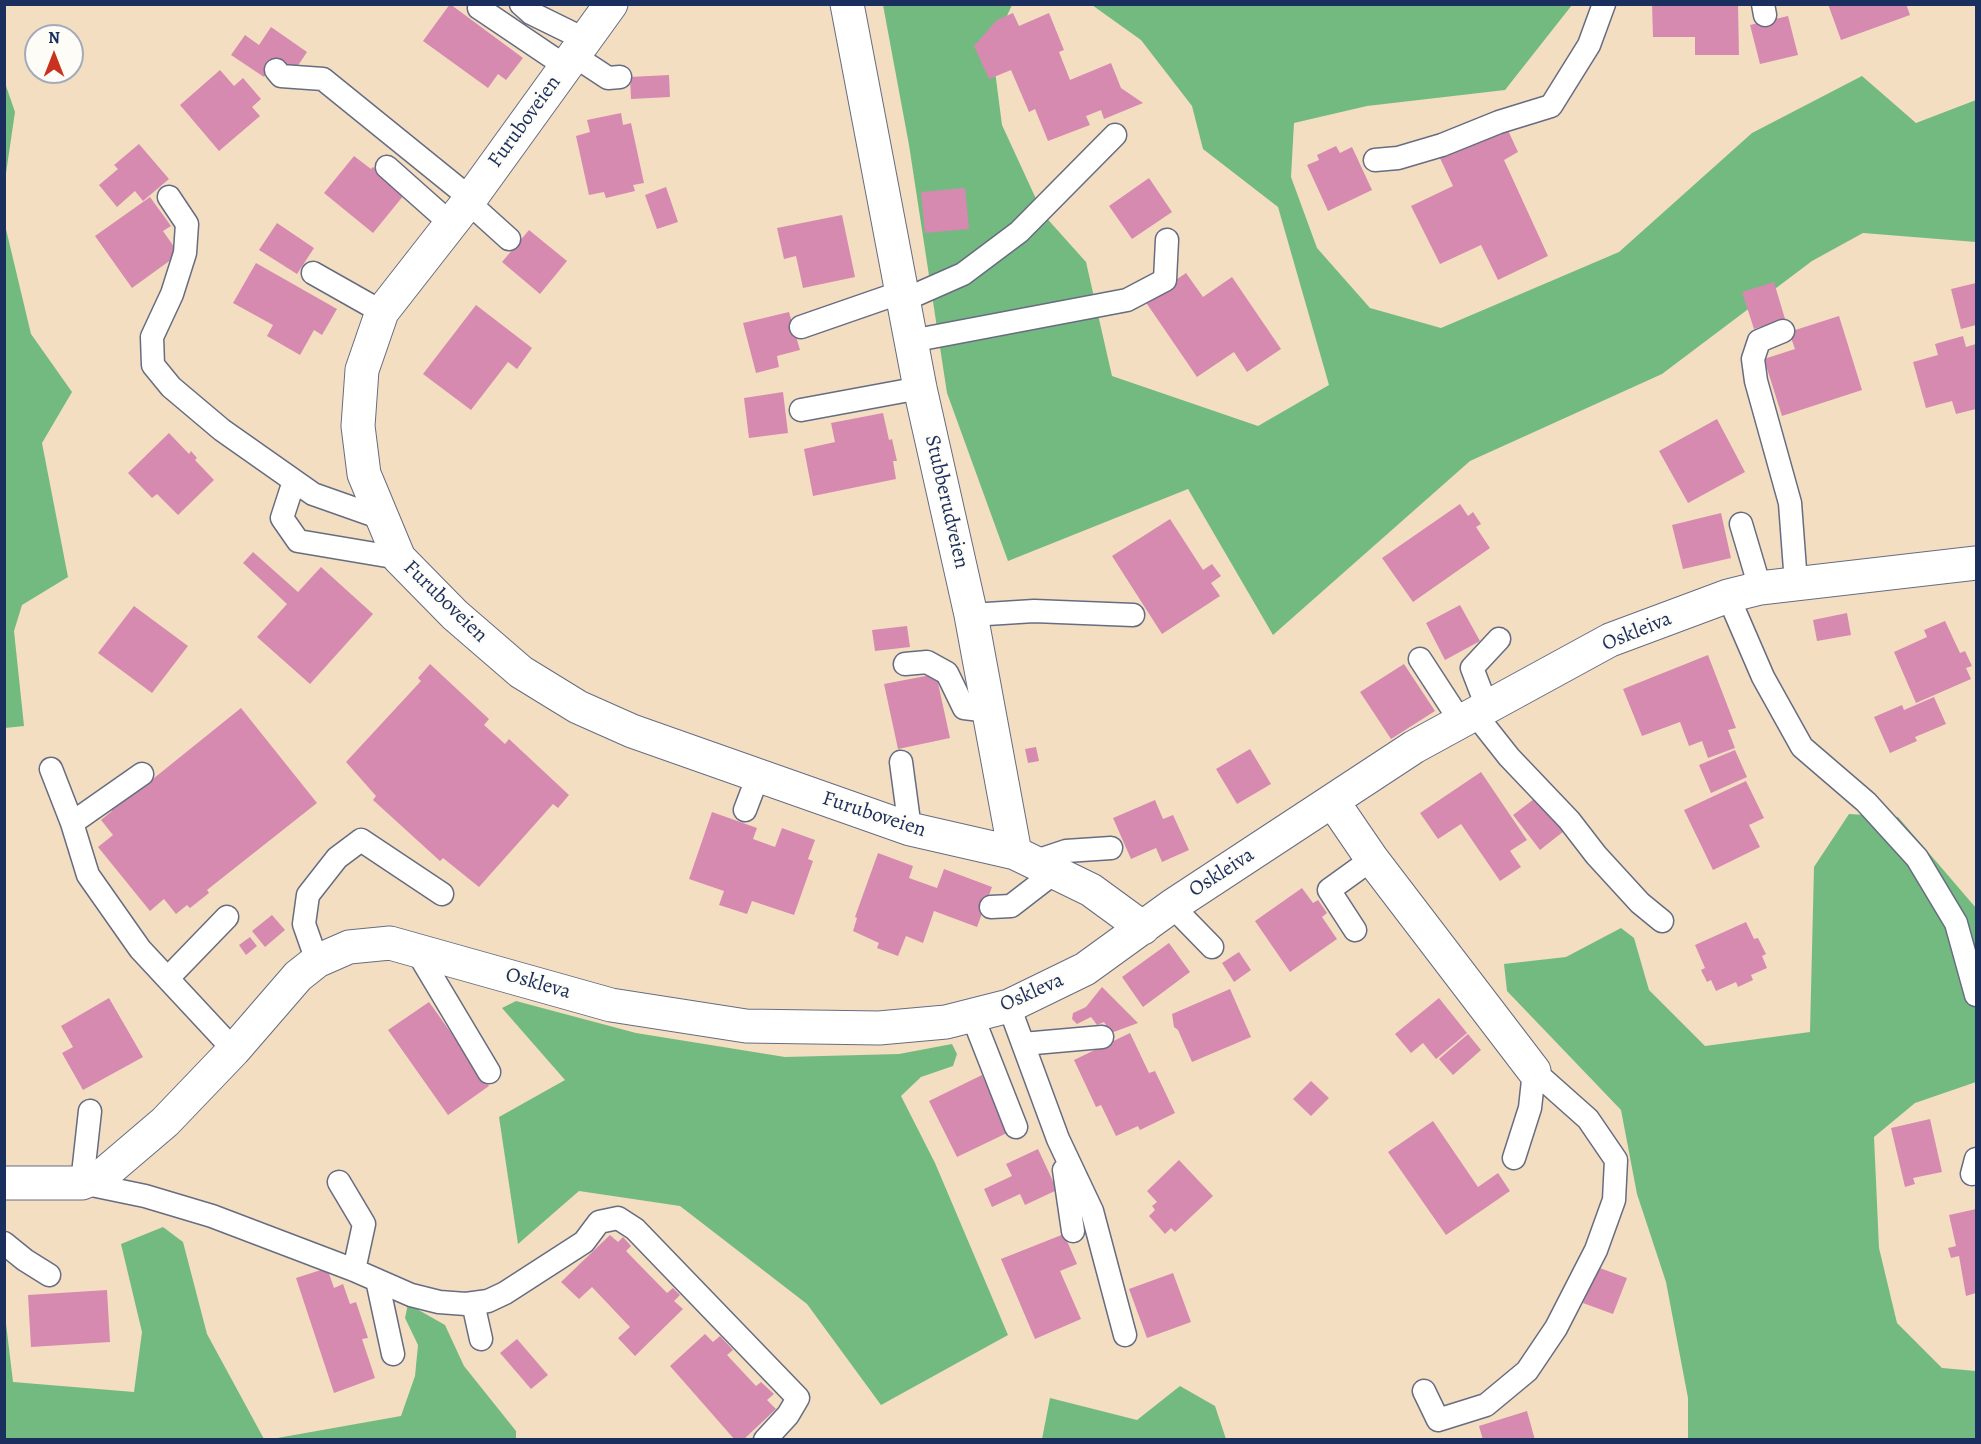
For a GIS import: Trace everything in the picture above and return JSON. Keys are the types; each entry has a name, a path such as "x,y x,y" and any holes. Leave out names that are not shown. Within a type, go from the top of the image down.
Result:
{"street":[{"name":"Furuboveien","path":"611,4 462,208 382,312 362,370 358,426 364,474 399,558 455,615 521,672 578,707 632,731 910,830 1034,862"},
{"name":"Stubberudveien","path":"847,4 920,388 971,615 988,711 1034,862"},
{"name":"Oskleiva","path":"1143,928 1172,906 1414,747 1610,640 1728,596 1760,588 1977,563"},
{"path":"1333,802 1470,1004 1534,1071"},
{"path":"1034,862 1091,890 1143,928"},
{"name":"Oskleva","path":"4,1183 82,1183 104,1174 165,1122 234,1050 298,976 317,961 359,946 390,943 415,948 611,1005 746,1026 879,1028 946,1022 1009,1006 1085,969 1143,928"}],"lane":[{"path":"521,4 574,53 608,78 620,77"},
{"path":"1376,160 1398,158 1442,145 1499,122 1551,106 1589,45 1604,4"},
{"path":"479,8 574,53"},
{"path":"276,70 281,76 323,79 462,208"},
{"path":"801,327 903,296 963,274 1018,232 1115,135"},
{"path":"387,167 462,208 509,238"},
{"path":"169,196 187,224 185,253 172,294 152,337 153,365 171,387 222,430 313,494 381,518"},
{"path":"911,341 1127,300 1165,280 1167,240"},
{"path":"313,273 382,312"},
{"path":"1783,331 1759,341 1753,359 1756,381 1790,503 1796,583"},
{"path":"801,410 920,388"},
{"path":"294,481 282,518 298,542 399,558"},
{"path":"1741,524 1760,588"},
{"path":"1728,596 1763,677 1802,747 1866,802 1917,858 1956,923 1977,995"},
{"path":"971,615 1034,611 1133,615"},
{"path":"1474,714 1472,668 1499,639"},
{"path":"1420,659 1474,714 1640,903 1662,921"},
{"path":"905,664 927,662 947,674 964,708 988,711"},
{"path":"901,762 910,830"},
{"path":"51,769 72,823 88,875 140,949 234,1050"},
{"path":"72,823 142,774"},
{"path":"745,810 758,776"},
{"path":"317,961 304,924 308,895 337,858 361,840 442,894"},
{"path":"991,907 1011,906 1034,862 1066,851 1111,848"},
{"path":"1355,930 1329,890 1372,859"},
{"path":"1172,906 1212,947"},
{"path":"168,978 227,917"},
{"path":"415,948 489,1071"},
{"path":"1009,1006 1058,1139 1092,1211 1125,1335"},
{"path":"972,1015 1016,1126"},
{"path":"1023,1044 1102,1037"},
{"path":"1514,1158 1530,1108 1534,1071"},
{"path":"1424,1390 1438,1420 1486,1406 1527,1371 1566,1308 1596,1250 1614,1200 1616,1160 1588,1119 1534,1071"},
{"path":"90,1111 82,1183 145,1196 212,1216 354,1270 420,1298 439,1302 488,1301 505,1293 584,1242 599,1222 618,1218 635,1229 798,1398 788,1415 765,1440"},
{"path":"1058,1139 1073,1231"},
{"path":"339,1182 364,1224 354,1270"},
{"path":"4,1242 26,1260 50,1275"},
{"path":"377,1280 393,1354"},
{"path":"473,1303 481,1339"}],"green space":[{"path":"883,5 1012,5 992,48 1002,125 1043,214 1086,262 1112,376 1258,426 1329,385 1278,207 1203,149 1192,106 1141,40 1092,5 1572,5 1505,90 1367,106 1294,123 1291,177 1317,248 1370,308 1441,328 1619,252 1752,133 1862,76 1916,123 1976,100 1976,242 1863,233 1812,261 1662,374 1470,461 1273,635 1188,489 1008,561 947,393 909,145"},
{"path":"4,83 15,112 5,180"},
{"path":"5,225 31,334 72,392 42,443 68,577 22,605 14,631 24,726 5,728"},
{"path":"1849,814 1898,817 1976,908 1976,1082 1915,1103 1874,1137 1879,1248 1897,1323 1942,1368 1976,1371 1976,1439 1688,1439 1688,1398 1666,1282 1637,1194 1621,1110 1507,991 1504,964 1566,957 1621,928 1634,938 1649,990 1705,1046 1810,1032 1814,867"},
{"path":"516,1001 636,1033 785,1057 899,1054 952,1044 957,1054 953,1066 921,1077 901,1096 935,1163 1008,1335 881,1405 807,1304 680,1206 579,1191 518,1244 499,1117 565,1080 502,1008"},
{"path":"163,1227 183,1242 207,1334 264,1439 5,1439 5,1315 13,1382 134,1392 142,1332 121,1244"},
{"path":"408,1304 445,1325 464,1366 516,1431 516,1440 266,1440 401,1416 415,1376 418,1345 405,1318"},
{"path":"1180,1386 1215,1406 1226,1439 1042,1439 1050,1398 1137,1420"}],"building":[{"path":"450,4 523,58 506,80 498,74 488,88 423,41"},
{"path":"1652,4 1738,4 1739,55 1695,55 1695,37 1653,37"},
{"path":"1828,4 1906,4 1910,15 1841,40"},
{"path":"1013,13 1019,26 1049,13 1064,50 1059,52 1070,80 1111,63 1121,88 1143,103 1104,119 1101,110 1086,116 1090,125 1048,141 1035,109 1029,112 1011,70 989,79 974,46 997,20"},
{"path":"1788,16 1798,55 1760,64 1750,25"},
{"path":"271,27 307,52 295,70 277,58 264,77 231,55 245,35 259,45"},
{"path":"220,70 234,86 243,78 261,99 252,107 260,116 219,151 180,105"},
{"path":"669,75 670,97 631,99 630,77"},
{"path":"621,113 623,125 631,123 644,183 633,185 635,191 606,198 604,192 589,195 576,136 590,132 587,120"},
{"path":"1506,126 1518,152 1504,160 1548,256 1498,280 1481,245 1440,264 1411,206 1453,186 1439,156"},
{"path":"139,144 169,179 143,201 135,191 117,207 99,185 118,169 114,165"},
{"path":"1336,146 1340,153 1352,147 1372,190 1328,211 1307,165 1319,160 1317,155"},
{"path":"354,156 371,169 373,167 404,195 373,233 324,193"},
{"path":"1149,178 1172,212 1132,239 1109,206"},
{"path":"666,187 678,222 657,229 645,195"},
{"path":"965,188 969,229 925,233 921,192"},
{"path":"150,197 171,226 163,231 179,254 132,288 95,236"},
{"path":"842,215 855,277 803,288 796,256 784,259 777,228"},
{"path":"277,223 314,248 297,274 259,250"},
{"path":"529,230 567,261 540,294 502,262"},
{"path":"256,263 337,309 322,335 314,330 300,355 267,336 273,325 233,303"},
{"path":"1186,273 1203,297 1232,277 1281,349 1247,372 1234,352 1197,377 1145,301"},
{"path":"1774,282 1785,319 1754,329 1742,292"},
{"path":"1976,283 1976,325 1961,329 1951,289"},
{"path":"476,305 532,348 517,369 508,362 471,410 423,374"},
{"path":"789,312 800,350 777,356 779,367 756,373 743,323"},
{"path":"1839,316 1862,390 1782,416 1764,359 1795,349 1789,332"},
{"path":"1963,336 1966,347 1976,344 1976,409 1956,414 1952,401 1926,408 1913,362 1938,355 1935,344"},
{"path":"783,392 788,433 749,438 744,398"},
{"path":"883,413 897,461 893,461 896,479 813,496 804,449 835,442 831,423"},
{"path":"1717,419 1745,472 1688,503 1659,451"},
{"path":"169,433 189,454 191,451 197,458 195,460 214,480 178,515 157,494 152,498 128,473"},
{"path":"1460,504 1468,516 1473,512 1481,524 1476,527 1490,548 1413,602 1382,558"},
{"path":"1721,513 1731,558 1683,569 1672,525"},
{"path":"1170,519 1203,570 1212,564 1221,576 1211,583 1220,596 1162,634 1112,556"},
{"path":"253,552 298,592 321,567 373,614 310,684 257,637 287,604 243,563"},
{"path":"1460,605 1480,641 1445,660 1426,623"},
{"path":"134,606 188,646 152,693 98,653"},
{"path":"1847,613 1851,635 1817,641 1813,620"},
{"path":"1945,621 1960,653 1965,651 1972,666 1966,668 1971,679 1916,703 1894,652 1927,637 1924,630"},
{"path":"907,626 910,647 875,651 872,630"},
{"path":"1708,655 1736,728 1728,730 1735,748 1708,758 1702,741 1689,746 1680,722 1642,736 1623,689"},
{"path":"430,664 489,719 484,725 505,744 509,739 569,795 558,808 553,804 479,887 443,858 440,861 373,800 376,796 346,762 421,681 418,678"},
{"path":"1404,664 1435,711 1391,739 1360,692"},
{"path":"936,674 950,738 898,749 884,684"},
{"path":"1934,697 1946,724 1915,737 1917,741 1890,753 1874,717 1902,705 1904,710"},
{"path":"241,708 317,803 207,890 209,893 190,908 187,905 176,914 164,899 150,911 98,847 113,835 101,820 112,811 110,807 130,792 133,795"},
{"path":"1036,747 1039,761 1028,763 1025,749"},
{"path":"1250,749 1271,784 1237,804 1216,769"},
{"path":"1735,750 1747,777 1711,793 1699,765"},
{"path":"1481,772 1527,840 1510,851 1521,867 1500,881 1461,824 1438,839 1420,813"},
{"path":"1746,781 1764,818 1749,825 1760,847 1713,870 1684,810"},
{"path":"1538,796 1564,831 1540,850 1513,815"},
{"path":"1155,800 1163,819 1173,815 1189,850 1162,862 1156,848 1131,859 1113,818"},
{"path":"712,812 757,828 753,839 775,847 782,828 815,840 808,859 813,861 794,915 752,901 747,914 719,905 724,891 689,879"},
{"path":"878,853 913,866 909,878 937,888 944,869 992,887 977,927 934,911 923,943 906,936 898,956 877,948 879,943 853,931 857,918 855,917"},
{"path":"1302,888 1313,903 1318,900 1327,913 1322,917 1337,939 1290,972 1255,921"},
{"path":"272,915 285,930 265,947 252,931"},
{"path":"1746,922 1754,939 1758,938 1766,954 1762,956 1767,968 1751,975 1753,980 1738,987 1736,982 1716,991 1711,980 1707,982 1701,970 1705,968 1695,945"},
{"path":"250,937 257,946 246,955 239,945"},
{"path":"1169,943 1190,972 1143,1007 1122,977"},
{"path":"1239,952 1251,970 1234,982 1222,963"},
{"path":"1102,987 1138,1023 1111,1033 1104,1022 1097,1025 1091,1017 1077,1024 1072,1019 1073,1013 1086,1007"},
{"path":"1230,989 1251,1037 1192,1062 1178,1030 1174,1027 1172,1014"},
{"path":"109,998 143,1057 83,1090 62,1053 73,1047 61,1026"},
{"path":"1439,998 1467,1033 1436,1059 1423,1043 1411,1053 1395,1034"},
{"path":"429,1002 489,1086 448,1115 388,1030"},
{"path":"1130,1033 1149,1073 1155,1071 1175,1113 1140,1130 1138,1126 1116,1136 1101,1105 1096,1107 1074,1060"},
{"path":"1468,1034 1481,1050 1453,1075 1439,1059"},
{"path":"982,1075 1009,1132 957,1157 929,1101"},
{"path":"1311,1081 1329,1098 1311,1116 1293,1099"},
{"path":"1930,1119 1942,1172 1913,1178 1915,1184 1905,1187 1891,1128"},
{"path":"1433,1121 1478,1187 1498,1173 1510,1191 1446,1235 1388,1152"},
{"path":"1038,1149 1057,1190 1025,1205 1020,1194 992,1207 984,1189 1012,1176 1006,1164"},
{"path":"1179,1160 1213,1196 1175,1232 1171,1228 1165,1234 1149,1216 1155,1210 1152,1206 1157,1202 1147,1191"},
{"path":"1976,1209 1976,1293 1966,1296 1959,1256 1951,1258 1948,1248 1956,1246 1949,1215"},
{"path":"1064,1234 1077,1264 1060,1271 1081,1319 1035,1339 1001,1259"},
{"path":"610,1235 618,1242 623,1237 631,1246 626,1251 667,1293 673,1288 680,1295 674,1301 683,1309 635,1356 618,1338 630,1327 592,1287 579,1299 561,1282"},
{"path":"1597,1267 1627,1278 1613,1314 1583,1303"},
{"path":"327,1268 334,1288 343,1284 350,1304 356,1302 368,1338 362,1339 375,1378 334,1393 296,1278"},
{"path":"1173,1273 1191,1322 1147,1338 1129,1289"},
{"path":"107,1290 110,1342 31,1347 28,1295"},
{"path":"705,1334 713,1342 720,1336 733,1350 727,1355 756,1386 761,1382 774,1394 767,1400 776,1409 743,1440 735,1440 670,1366"},
{"path":"517,1339 548,1375 531,1389 500,1353"},
{"path":"1527,1411 1535,1440 1483,1440 1479,1426"}]}
